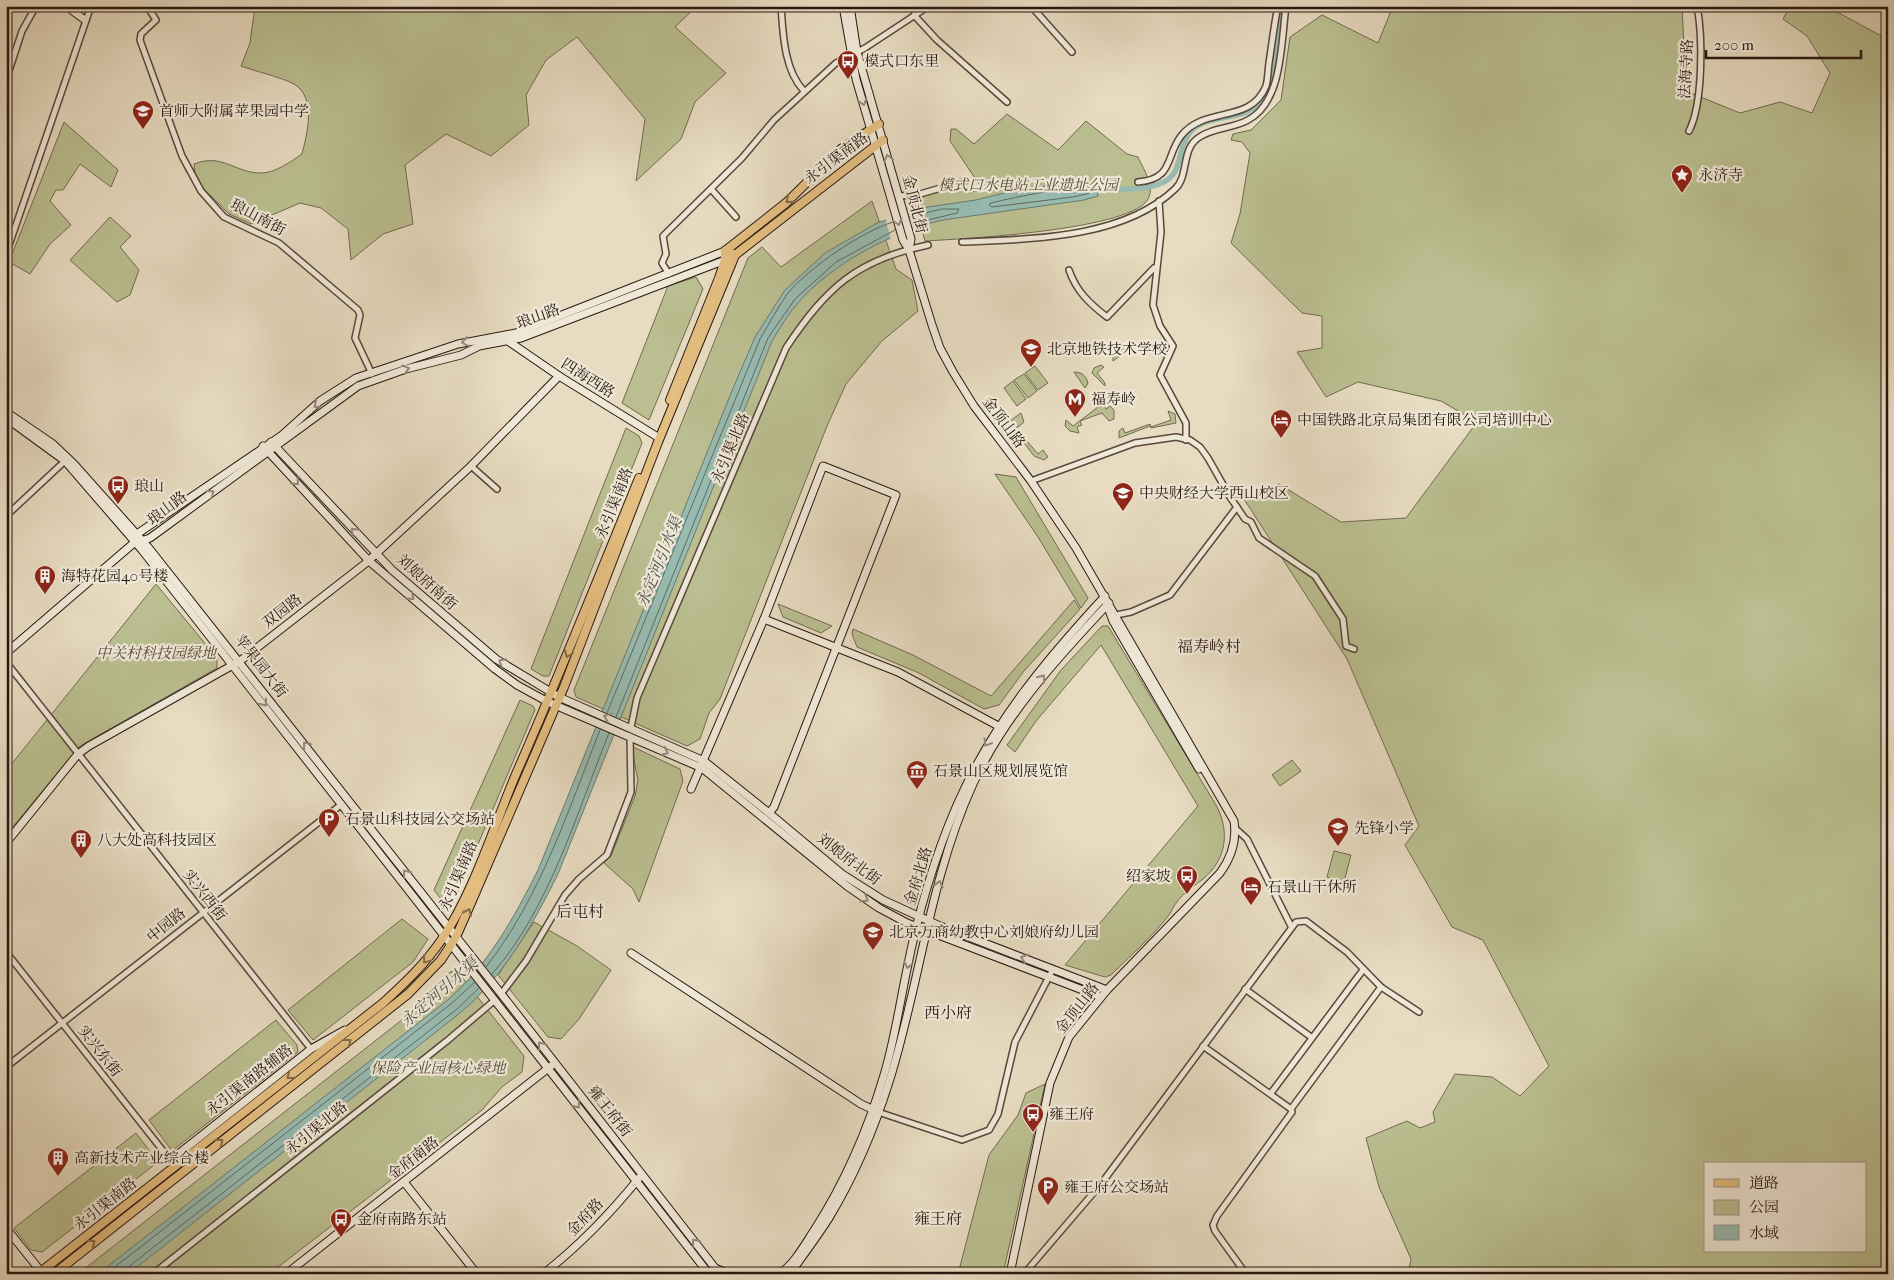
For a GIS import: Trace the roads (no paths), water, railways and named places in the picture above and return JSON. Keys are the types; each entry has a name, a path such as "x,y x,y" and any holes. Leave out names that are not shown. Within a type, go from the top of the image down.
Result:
{"main road":[{"path":"66,6 85,20"},
{"name":"金顶北街","path":"843,6 854,54 880,142 900,196 910,234 909,250"},
{"name":"金顶北街","path":"850,6 854,54"},
{"name":"永引渠南路","path":"41,1273 404,984 422,965 444,936 464,900 554,699 725,260 725,251 786,203 827,160 875,125"},
{"name":"金顶北街","path":"880,142 902,237 909,250"},
{"name":"永引渠南路","path":"54,1274 408,994 429,974 451,944 456,937 735,255 880,142"},
{"name":"金顶山路","path":"909,250 940,348 970,399 1031,481 1065,531 1236,830"},
{"path":"725,251 735,255"},
{"name":"琅山路","path":"6,653 139,539 373,375 458,344 516,333 725,251"},
{"name":"琅山路","path":"373,375 461,355 479,346 508,341 735,255"},
{"name":"四海西路","path":"508,341 558,376 656,436"},
{"name":"双园路","path":"6,843 78,754 237,663 370,561 471,466 558,376"},
{"name":"苹果园大街","path":"6,412 67,460 139,539 433,914 444,936 467,964"},
{"name":"苹果园大街","path":"6,418 67,460"},
{"name":"刘娘府南街","path":"273,444 376,554 496,659 554,699"},
{"name":"刘娘府南街","path":"266,449 370,561 495,669 517,685 554,699"},
{"path":"691,789 703,765 764,619 823,466 896,495 774,807 769,813"},
{"name":"金顶山路","path":"1010,1274 1052,1076 1069,1037 1107,990 1220,873 1230,857 1236,830 1234,821 1107,602"},
{"name":"金府北路","path":"790,1274 817,1237 858,1162 875,1111 889,1056 916,927 956,807 982,753 1057,660 1107,602"},
{"path":"764,619 920,683 1001,728"},
{"name":"苹果园大街","path":"237,663 342,804 433,914 449,928 473,958"},
{"path":"554,699 589,714"},
{"name":"刘娘府北街","path":"589,714 624,724 703,765 769,813 854,883 919,918 1107,990"},
{"name":"刘娘府北街","path":"589,714 620,732 703,765 858,894 916,927 1101,997"},
{"name":"金府北路","path":"779,1274 793,1261 825,1213 890,1077 948,849 970,791 1001,728"},
{"path":"631,953 861,1104 875,1111"},
{"path":"467,964 473,958"},
{"name":"雍王府街","path":"473,958 555,1062 640,1177 708,1274"},
{"name":"雍王府街","path":"467,964 548,1068 715,1268 729,1274"},
{"name":"永引渠南路辅路","path":"175,1166 177,1155 311,1049 352,1027"},
{"name":"金府南路","path":"286,1274 555,1062"},
{"name":"金府路","path":"543,1274 602,1222 640,1177"},
{"path":"404,1182 477,1274"},
{"path":"6,1228 41,1273"}],"street":[{"path":"6,80 22,31 36,6"},
{"path":"6,254 91,6"},
{"name":"琅山南街","path":"147,6 156,20 141,34 140,40 182,156 194,179 224,217 279,242 358,310 360,315 355,338 373,375"},
{"path":"781,6 788,58 795,81 804,91"},
{"path":"669,274 662,263 666,254 663,236 804,91 836,63 854,54 929,6"},
{"path":"1031,6 1072,52"},
{"path":"1138,182 1148,181 1165,172 1177,142 1196,122 1204,118 1234,113 1256,101 1266,86 1278,6"},
{"path":"962,242 1028,239 1103,227 1145,210 1159,201 1179,185 1189,149 1197,138 1214,129 1246,122 1261,112 1273,92 1286,6"},
{"name":"法海寺路","path":"1689,131 1696,118 1700,78 1701,40 1697,6"},
{"path":"914,16 937,40 1007,102"},
{"path":"900,196 920,194 965,180"},
{"path":"711,188 736,217"},
{"path":"1159,201 1161,232 1156,266 1154,311 1160,326 1173,346 1160,375 1186,424 1186,440"},
{"name":"永引渠北路","path":"631,728 637,698 786,348 807,317 838,284 862,267 885,257 928,244"},
{"path":"1069,270 1078,290 1093,307 1107,317 1156,266"},
{"path":"1031,481 1135,443 1176,437 1200,447 1245,519 1251,522 1259,538 1315,576 1343,619 1346,646 1354,649"},
{"path":"6,516 67,460"},
{"path":"471,466 497,489"},
{"path":"1116,615 1131,612 1170,595 1237,507"},
{"name":"实兴西街","path":"6,662 311,1049"},
{"path":"500,992 526,962 565,894 607,855 631,792 630,736"},
{"name":"中园路","path":"6,1067 342,804"},
{"path":"1236,830 1247,839 1291,926"},
{"path":"1024,1274 1101,1184 1291,926 1301,921 1306,922 1347,952 1381,988 1419,1012"},
{"name":"实兴东街","path":"6,952 175,1166"},
{"path":"875,1111 962,1140 989,1130 998,1114 1015,1042 1053,968"},
{"path":"1271,1093 1311,1037 1363,970"},
{"path":"1246,1274 1215,1230 1213,1225 1217,1216 1292,1112 1291,1109 1381,988"},
{"path":"1245,989 1311,1037"},
{"name":"永引渠北路","path":"153,1274 448,1040 494,999"},
{"path":"1203,1046 1291,1109"}],"water":[{"path":"1096,182 1098,196 1084,200 943,220 904,232 845,262 798,303 787,316 772,341 558,874 527,931 504,966 491,983 460,1013 128,1274 98,1274 449,999 488,955 520,905 538,870 734,386 755,337 785,290 825,253 877,223 921,208 976,200 1012,191 1067,183"}],"waterway":[{"name":"永定河引水渠","path":"1090,191 1140,188 1163,182 1172,176 1185,142 1193,129 1211,120 1244,113 1255,106 1270,82 1277,50 1282,6"}],"place":[{"name":"模式口东里","path":"848,80"},
{"name":"首师大附属苹果园中学","path":"143,130"},
{"name":"永济寺","path":"1682,194"},
{"name":"北京地铁技术学校","path":"1031,368"},
{"name":"福寿岭","path":"1075,418"},
{"name":"中国铁路北京局集团有限公司培训中心","path":"1281,439"},
{"name":"琅山","path":"118,505"},
{"name":"中央财经大学西山校区","path":"1123,512"},
{"name":"海特花园40号楼","path":"45,595"},
{"name":"石景山区规划展览馆","path":"917,790"},
{"name":"石景山科技园公交场站","path":"329,838"},
{"name":"先锋小学","path":"1338,847"},
{"name":"八大处高科技园区","path":"81,859"},
{"name":"绍家坡","path":"1187,895"},
{"name":"石景山干休所","path":"1251,906"},
{"name":"北京万商幼教中心刘娘府幼儿园","path":"873,951"},
{"name":"雍王府","path":"1033,1133"},
{"name":"高新技术产业综合楼","path":"58,1177"},
{"name":"雍王府公交场站","path":"1048,1206"},
{"name":"金府南路东站","path":"341,1238"}],"district":[{"name":"福寿岭村","path":"1209,646"},
{"name":"后屯村","path":"580,911"},
{"name":"西小府","path":"948,1012"},
{"name":"雍王府","path":"938,1218"}],"park label":[{"name":"模式口水电站工业遗址公园","path":"1028,185"},
{"name":"中关村科技园绿地","path":"156,653"},
{"name":"保险产业园核心绿地","path":"438,1068"}]}
